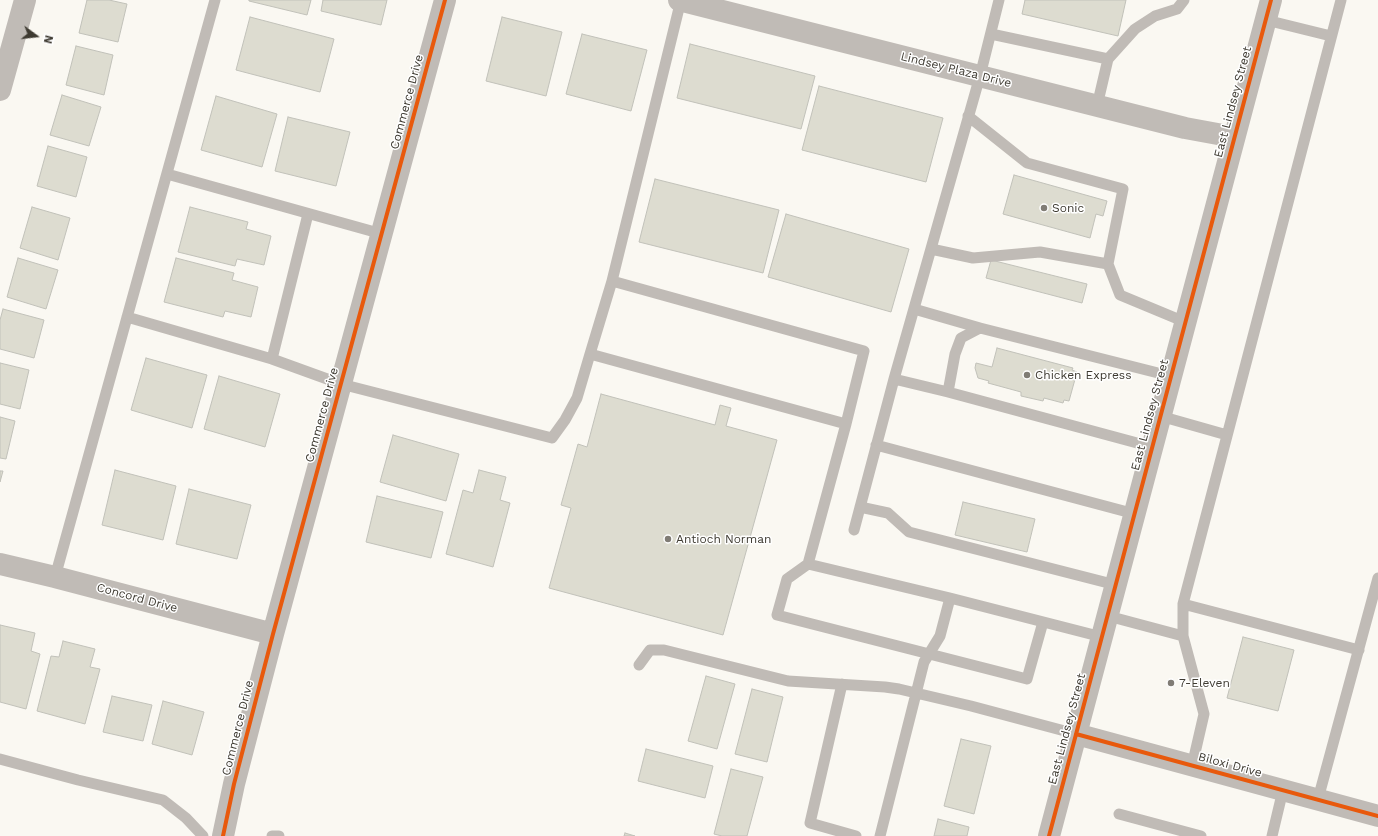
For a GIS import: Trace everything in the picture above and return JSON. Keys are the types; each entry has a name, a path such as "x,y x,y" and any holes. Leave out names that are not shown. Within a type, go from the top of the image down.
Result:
{"street":[{"path":"0,90 25,0"},
{"name":"Commerce Drive","path":"223,836 234,784 273,634 445,0"},
{"name":"Lindsey Plaza Drive","path":"680,0 1097,106 1195,130 1234,137"},
{"name":"East Lindsey Street","path":"1049,836 1268,10"},
{"name":"Concord Drive","path":"0,564 55,576 273,634"},
{"name":"Biloxi Drive","path":"1076,734 1378,816"}],"lane":[{"path":"55,576 216,0"},
{"path":"127,317 272,360 341,384 552,438 565,420 576,398 612,281 680,0"},
{"path":"854,530 894,379 980,76 999,0"},
{"path":"1097,106 1108,59 1135,28 1155,16 1177,9 1184,0"},
{"path":"1192,766 1204,714 1183,636 1182,604 1341,0"},
{"path":"1268,10 1332,36"},
{"path":"990,34 1108,59"},
{"path":"968,116 1028,164 1124,189 1108,264 1120,295 1185,322"},
{"path":"167,174 382,234"},
{"path":"272,360 308,214"},
{"path":"931,249 973,258 1040,252 1108,264"},
{"path":"612,281 864,351 808,564 788,579 777,615 1028,679 1043,622"},
{"path":"914,309 980,328 1170,376"},
{"path":"948,392 955,354 961,338 980,328"},
{"path":"590,354 846,424"},
{"path":"894,379 1152,447"},
{"path":"1160,416 1227,435"},
{"path":"876,446 1135,514"},
{"path":"860,507 888,513 909,532 1116,585"},
{"path":"808,564 950,598 1102,638"},
{"path":"1318,799 1378,578"},
{"path":"880,836 924,662 940,636 950,598"},
{"path":"1182,604 1358,650"},
{"path":"1108,616 1183,636"},
{"path":"639,665 650,650 664,650 788,681 885,687 915,693 979,708 1076,734"},
{"path":"842,684 810,823 856,836"},
{"path":"0,759 78,780 163,800 186,818 202,836"},
{"path":"1272,836 1283,790"},
{"path":"1119,814 1201,836"},
{"path":"272,836 279,836"}],"building":[{"path":"87,0 109,0 127,4 118,42 79,33"},
{"path":"249,0 311,0 307,15"},
{"path":"323,0 387,0 381,25 321,11"},
{"path":"1025,0 1126,0 1118,36 1022,14"},
{"path":"250,17 334,39 320,92 236,70"},
{"path":"502,17 562,32 546,96 486,81"},
{"path":"582,34 647,50 631,111 566,94"},
{"path":"690,44 815,76 801,129 677,98"},
{"path":"76,46 113,55 104,95 66,85"},
{"path":"819,86 943,118 926,182 802,150"},
{"path":"62,95 101,107 89,146 50,135"},
{"path":"216,96 277,114 262,167 201,150"},
{"path":"288,117 350,132 336,186 275,171"},
{"path":"48,146 87,157 76,197 37,186"},
{"path":"1014,175 1107,201 1103,216 1096,214 1090,238 1003,214"},
{"path":"655,179 779,210 763,273 639,242"},
{"path":"32,207 70,218 58,260 20,248"},
{"path":"190,207 248,222 246,229 271,236 264,265 237,259 235,266 178,252"},
{"path":"786,214 909,249 891,312 768,277"},
{"path":"18,258 58,270 46,309 7,297"},
{"path":"176,258 234,273 232,280 258,287 251,317 225,311 223,317 164,302"},
{"path":"991,260 1087,284 1082,303 986,278"},
{"path":"3,309 44,320 34,358 0,349 0,320"},
{"name":"Chicken Express","path":"997,348 1073,368 1072,370 1077,372 1069,401 1064,400 1063,403 1044,398 1043,401 1021,396 1021,392 988,383 989,381 978,378 975,368 976,363 992,367"},
{"path":"146,358 207,375 192,428 131,410"},
{"path":"0,363 29,370 20,409 0,404"},
{"path":"219,376 280,394 265,447 204,429"},
{"path":"601,394 715,425 720,405 731,408 726,426 777,440 723,635 549,588 571,508 561,505 578,444 587,447"},
{"path":"0,417 15,421 6,459 0,458"},
{"path":"393,435 459,454 446,501 380,482"},
{"path":"115,470 176,486 163,540 102,525"},
{"path":"479,470 506,477 500,500 510,503 493,567 446,554 463,490 473,493"},
{"path":"0,471 3,471 0,482"},
{"path":"189,489 251,505 237,559 176,544"},
{"path":"377,496 443,512 431,558 366,542"},
{"path":"963,502 1035,519 1027,552 955,535"},
{"path":"0,625 35,633 31,651 40,654 26,709 0,702"},
{"path":"1243,637 1294,650 1278,711 1227,698"},
{"path":"63,641 95,649 90,667 100,669 85,724 37,711 51,656 59,657"},
{"path":"706,676 735,684 717,749 688,741"},
{"path":"752,689 783,697 767,762 735,754"},
{"path":"112,696 152,705 143,741 103,732"},
{"path":"163,701 204,712 192,755 152,744"},
{"path":"961,739 991,746 974,814 944,806"},
{"path":"646,749 713,766 705,798 638,781"},
{"path":"731,769 763,777 747,836 722,836 714,834"},
{"path":"938,819 969,827 967,836 934,836"},
{"path":"625,833 635,836 624,836"}],"cycle path":[{"path":"223,836 234,784 273,634 445,0"},
{"path":"1049,836 1271,0"},
{"path":"1076,734 1378,816"}],"place":[{"name":"Sonic","path":"1044,208"},
{"name":"Chicken Express","path":"1027,375"},
{"name":"Antioch Norman","path":"668,539"},
{"name":"7-Eleven","path":"1171,683"}]}
